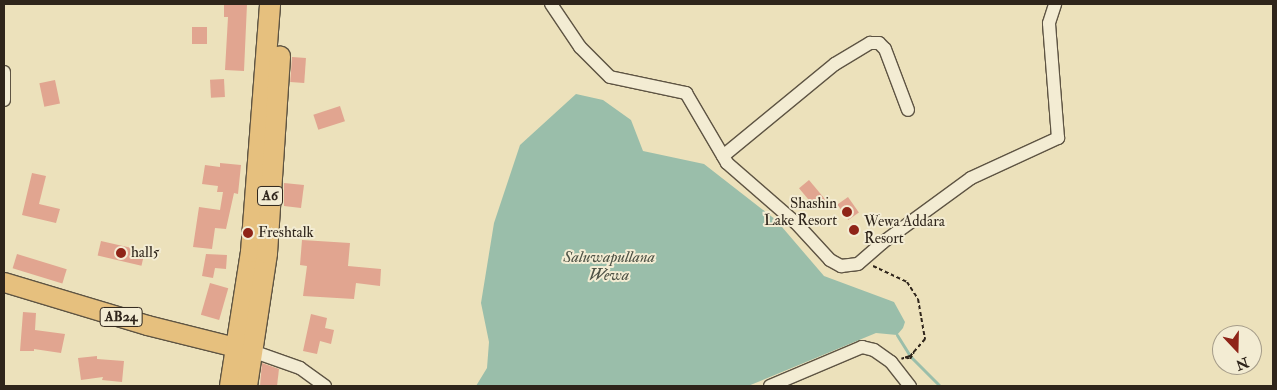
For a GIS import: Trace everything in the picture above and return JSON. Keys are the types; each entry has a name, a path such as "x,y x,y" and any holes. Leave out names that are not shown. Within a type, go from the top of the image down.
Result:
{"highway":[{"name":"A6","path":"247,386 245,349 270,4"},
{"name":"A6","path":"230,386 245,349 267,253 284,4"}],"main road":[{"name":"AB24","path":"4,282 147,325 245,349"}],"street":[{"path":"551,4 580,47 610,78 686,93 723,156 796,223 830,260 841,266 858,264 882,243 971,178 1058,138 1048,23 1049,13 1055,4"},
{"path":"723,156 835,64 870,43 879,44 885,48 908,110"},
{"path":"4,72 4,100"},
{"path":"770,386 862,347 891,362 910,386"},
{"path":"245,349 300,368 325,386"}],"path":[{"path":"858,264 871,265 907,282 918,299 925,339 914,352 912,358 905,357 891,362"}],"water":[{"name":"Saluwapullana Wewa","path":"576,94 603,100 631,120 643,151 704,164 776,220 824,276 894,302 905,322 903,328 897,335 876,333 748,386 476,386 487,368 489,342 481,303 494,223 520,145"}],"building":[{"path":"224,4 247,4 244,71 225,70 228,17 224,17"},
{"path":"192,27 207,27 207,44 192,44"},
{"path":"292,57 306,58 304,83 290,82"},
{"path":"224,79 225,97 211,98 210,80"},
{"path":"55,80 60,103 44,107 39,83"},
{"path":"340,106 345,121 318,130 313,115"},
{"path":"220,163 241,165 238,194 234,193 226,229 215,228 212,249 193,247 199,207 220,210 223,192 217,192 218,186 202,184 205,165 220,167"},
{"path":"32,173 46,176 39,204 60,209 56,223 22,215"},
{"path":"809,180 826,200 816,208 799,188"},
{"path":"284,183 304,185 301,208 284,206"},
{"path":"848,197 859,213 848,220 837,204"},
{"path":"302,240 350,243 348,266 381,269 380,286 356,283 354,299 303,296 307,266 300,265"},
{"name":"hall5","path":"101,241 145,251 141,266 98,256"},
{"path":"17,254 67,269 62,284 13,268"},
{"path":"206,254 227,255 226,269 215,268 213,278 202,276"},
{"path":"210,283 228,288 219,320 201,315"},
{"path":"23,312 36,313 35,330 65,334 61,353 34,349 34,351 20,351"},
{"path":"311,314 327,318 325,328 334,330 331,344 320,341 317,354 303,351"},
{"path":"97,356 97,359 124,361 122,382 102,380 103,377 81,380 78,358"},
{"path":"262,363 279,369 277,386 260,386"}],"waterway":[{"path":"897,335 910,356 940,386"}],"place":[{"name":"Shashin Lake Resort","path":"847,212"},
{"name":"Wewa Addara Resort","path":"854,230"},
{"name":"Freshtalk","path":"248,233"},
{"name":"hall5","path":"121,253"}]}
